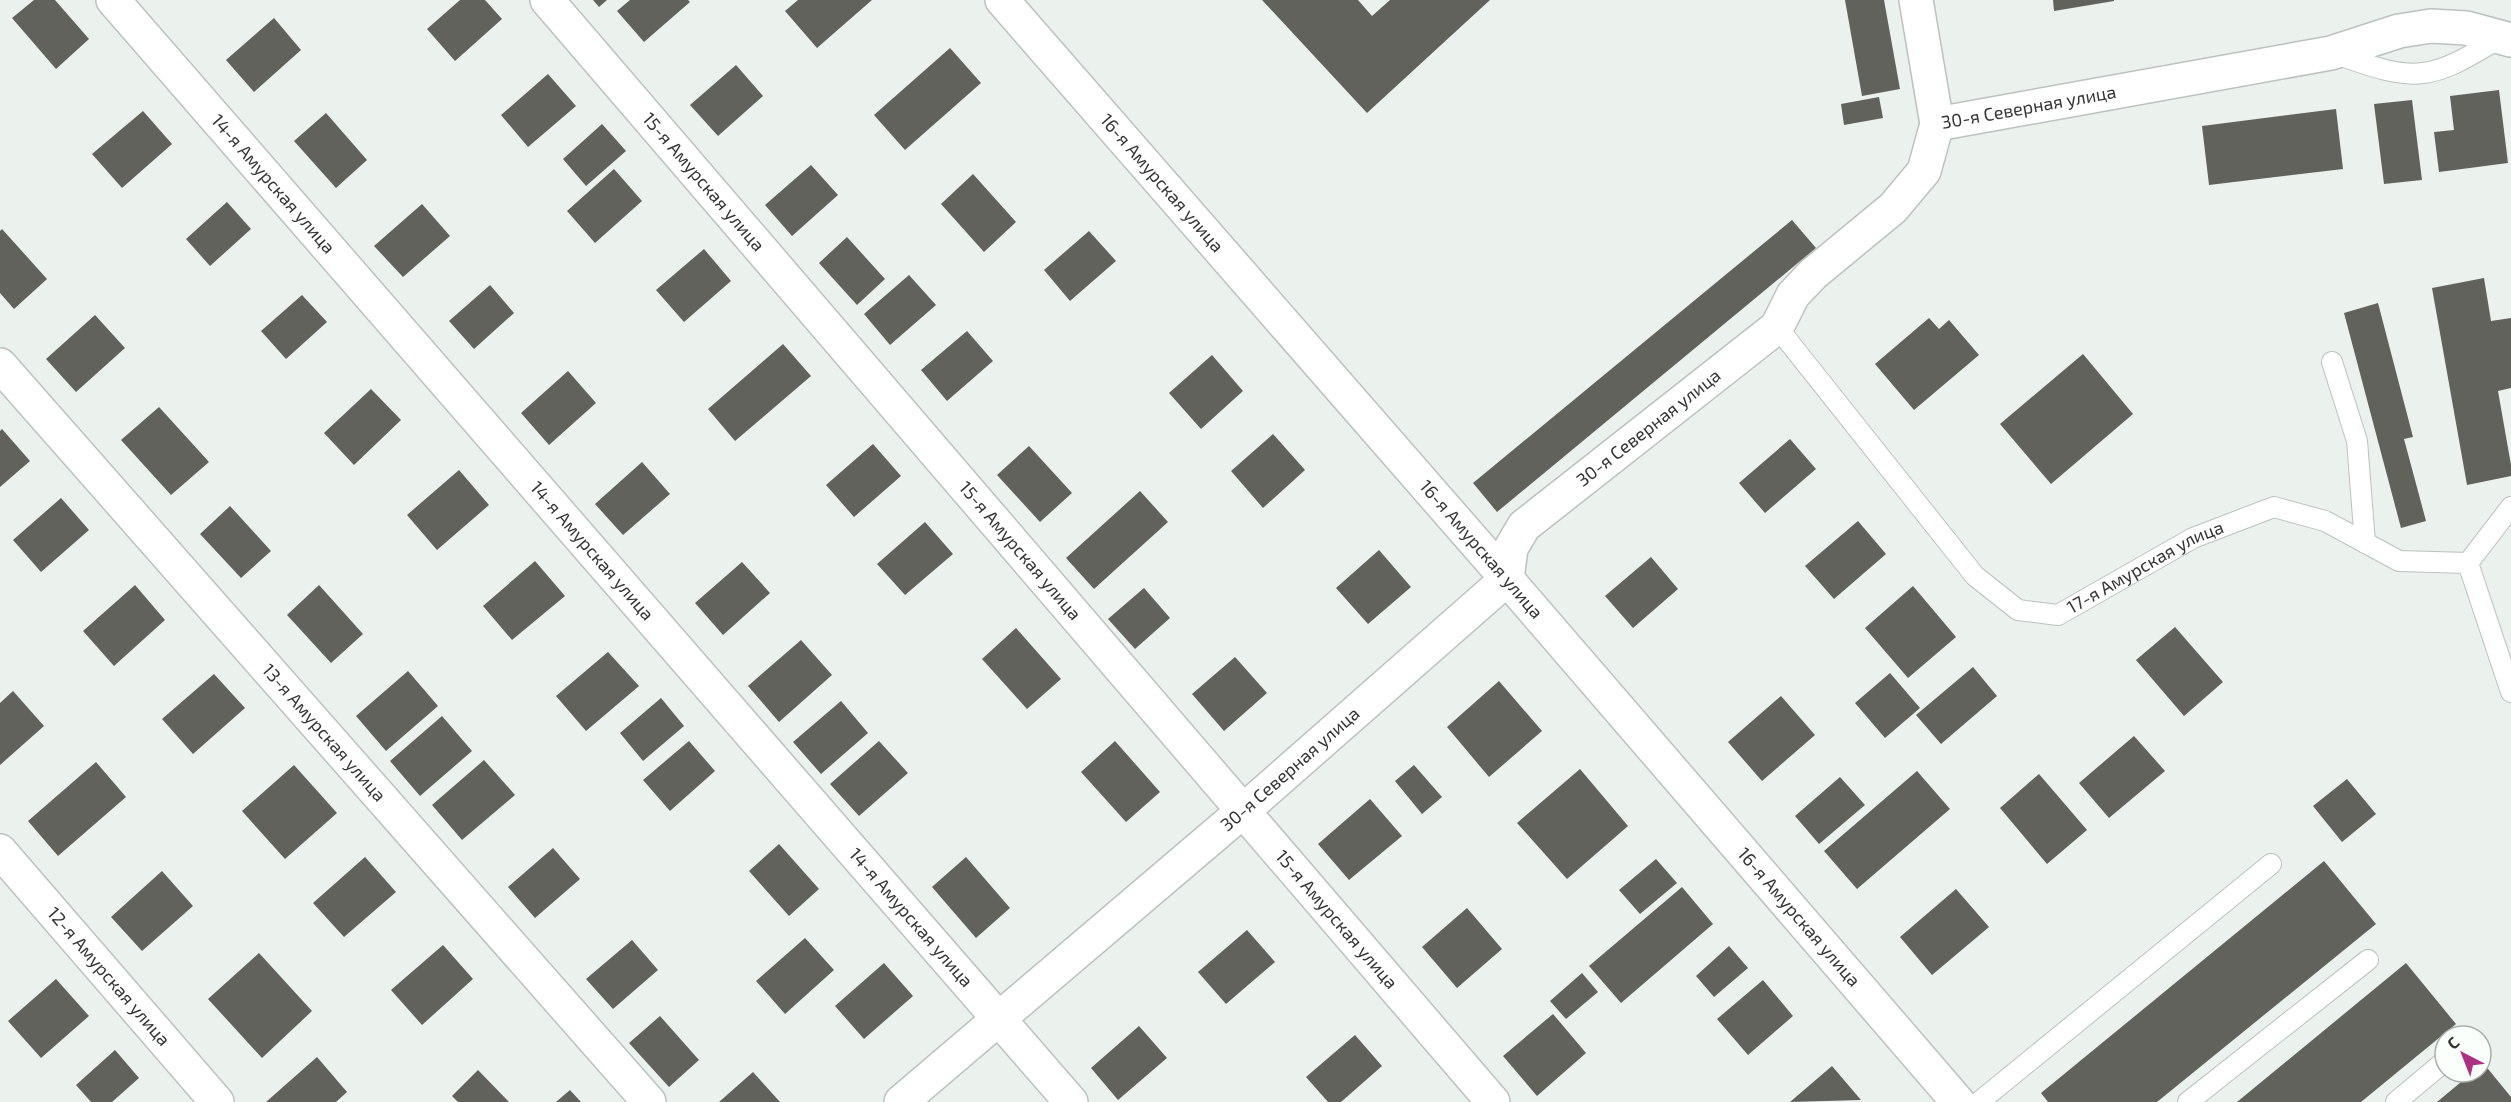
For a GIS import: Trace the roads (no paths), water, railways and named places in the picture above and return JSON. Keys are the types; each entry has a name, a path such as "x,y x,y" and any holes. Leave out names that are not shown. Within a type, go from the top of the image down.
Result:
{"street":[{"name":"14-я Амурская улица","path":"113,0 1071,1102"},
{"name":"15-я Амурская улица","path":"547,0 1493,1102"},
{"name":"16-я Амурская улица","path":"1002,0 1507,579 1958,1102"},
{"path":"1916,0 1937,124"},
{"name":"30-я Северная улица","path":"901,1102 1243,811 1507,579 1511,549 1524,526 1777,327 1793,295 1813,274 1893,208 1924,171 1937,124 2331,53 2398,31 2431,26 2466,27 2507,38"},
{"name":"13-я Амурская улица","path":"0,365 650,1102"},
{"name":"12-я Амурская улица","path":"0,850 217,1102"}],"lane":[{"path":"2331,53 2386,70 2423,74 2456,63 2507,38"},
{"name":"17-я Амурская улица","path":"1777,327 1975,576 2018,610 2058,615 2193,538 2274,507 2325,521 2399,561 2469,563"},
{"path":"2332,362 2357,441 2366,543"},
{"path":"2511,507 2469,563 2511,689"},
{"path":"1979,1102 2271,864"},
{"path":"2188,1102 2368,960"},
{"path":"2396,1102 2433,1071"}]}
